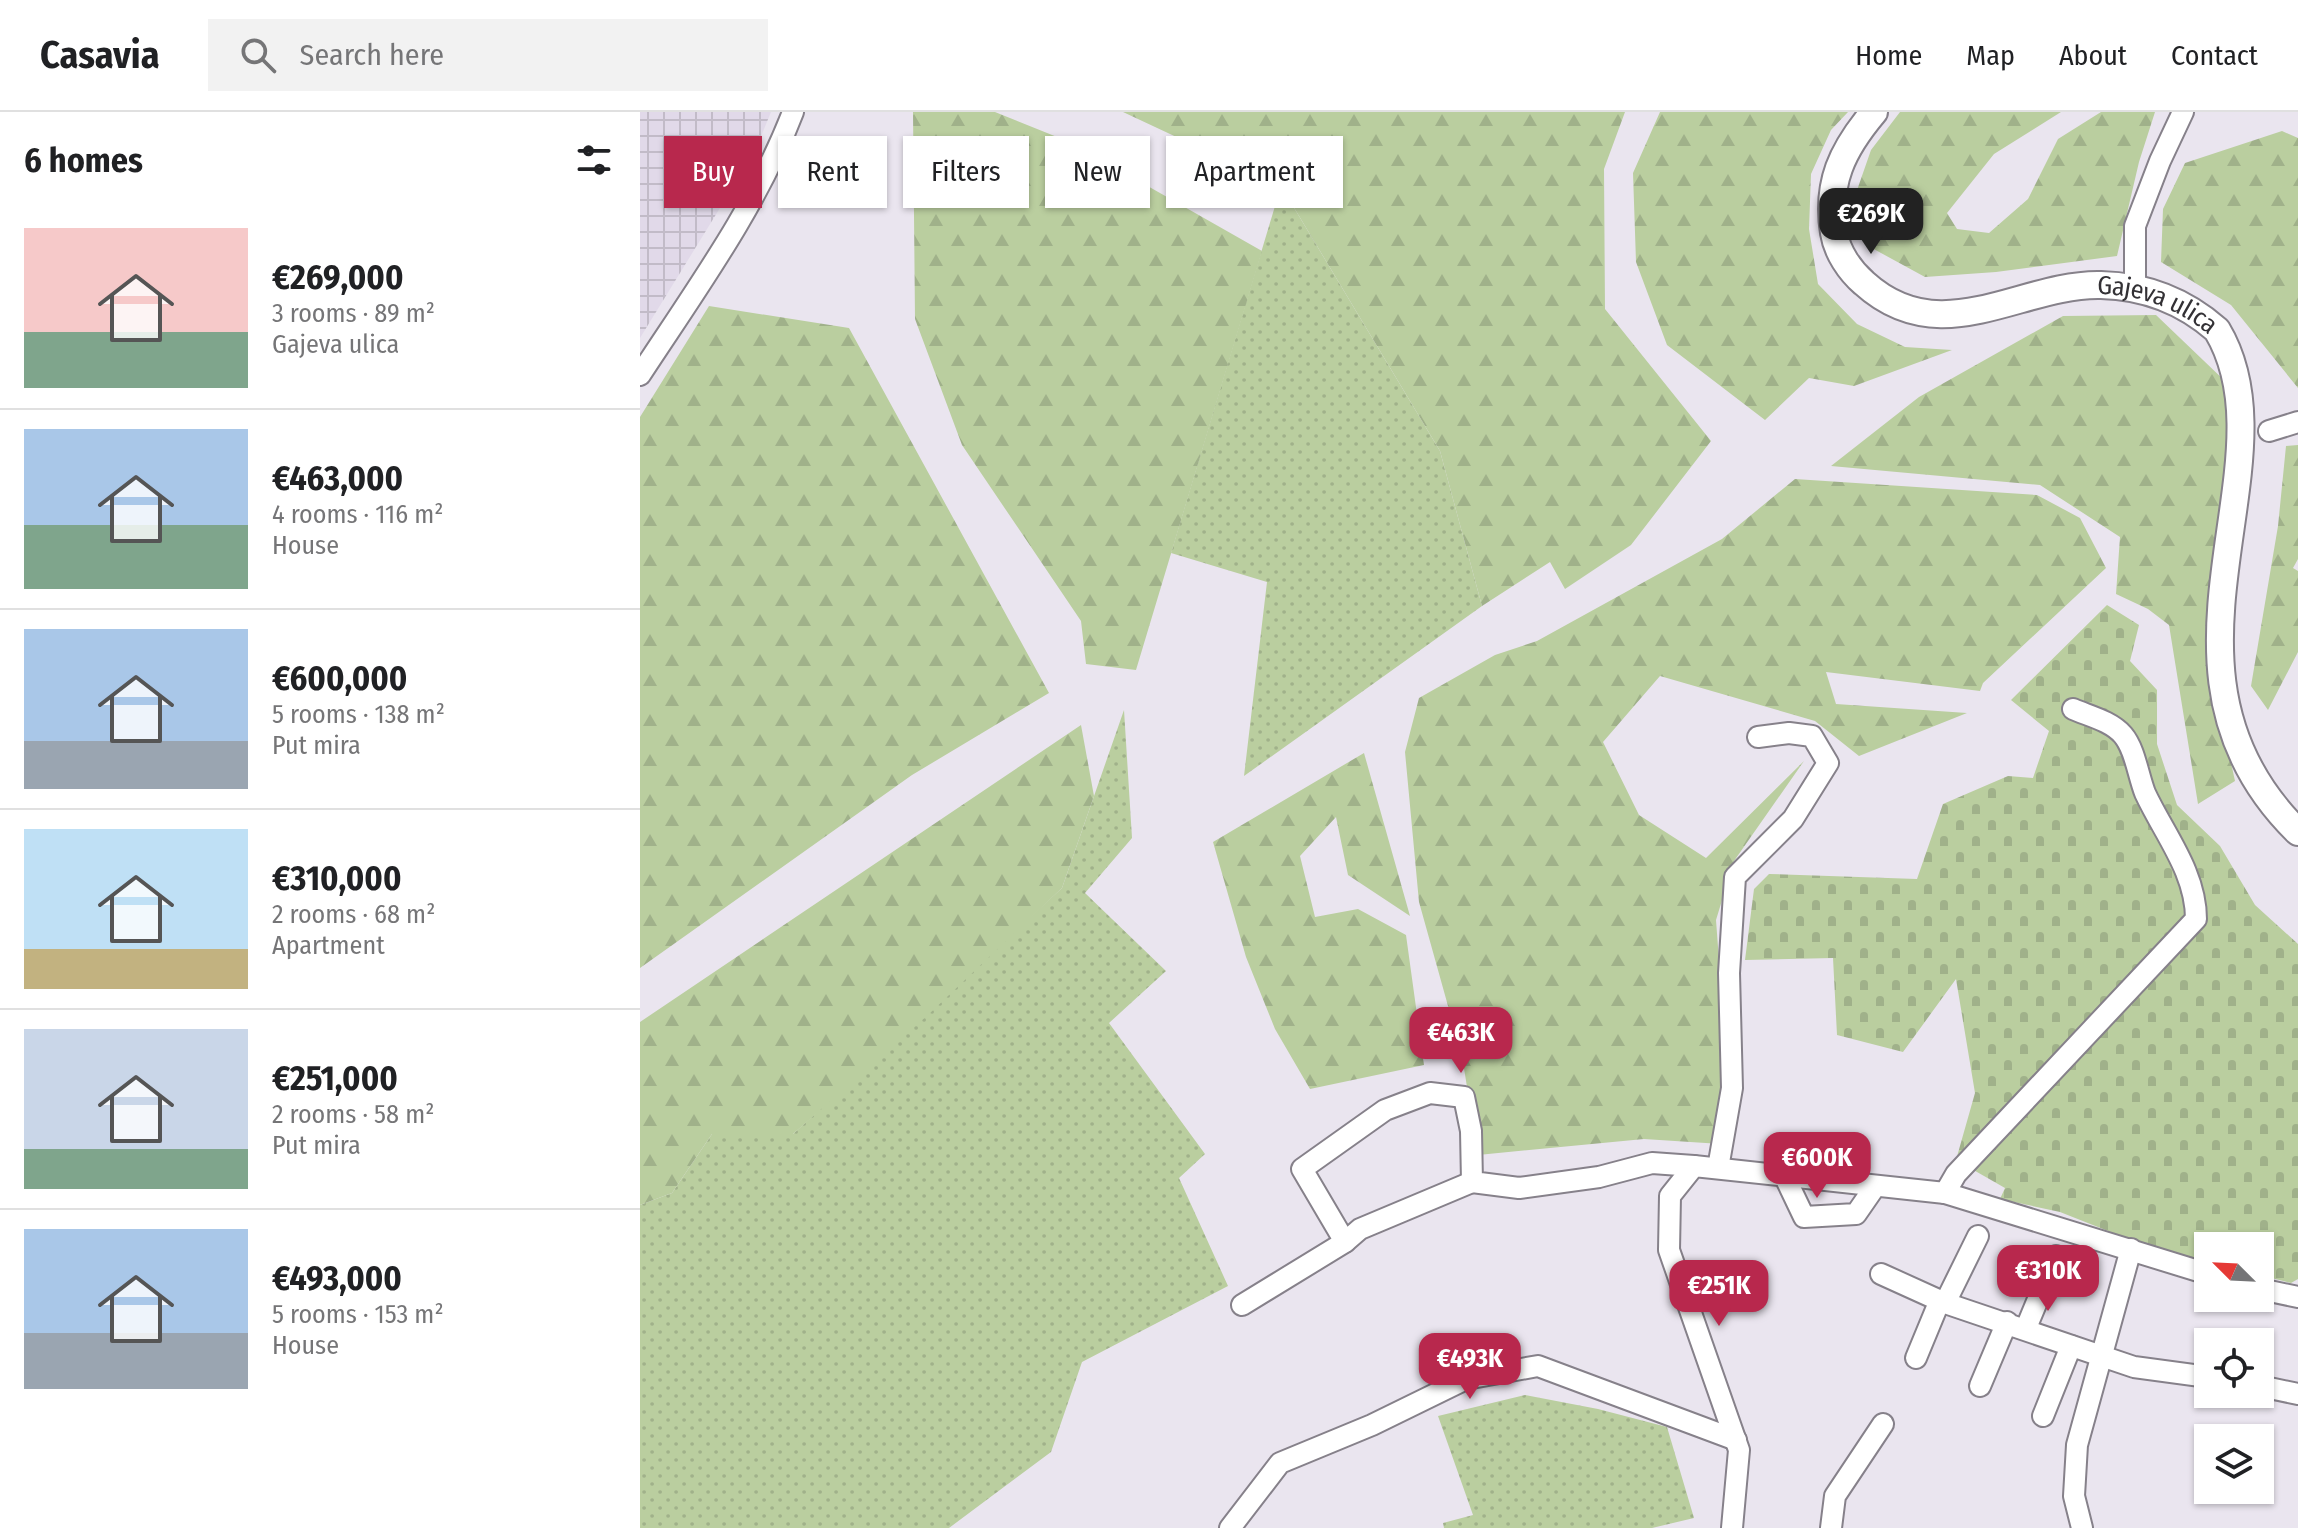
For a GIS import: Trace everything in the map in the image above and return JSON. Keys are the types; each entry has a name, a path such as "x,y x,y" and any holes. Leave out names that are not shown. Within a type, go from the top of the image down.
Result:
{"main road":[{"name":"Gajeva ulica","path":"1874,112 1841,156 1833,182 1830,210 1835,239 1851,271 1876,294 1919,310 1967,313 2008,306 2049,292 2098,284 2135,288 2190,310 2240,354 2256,385 2269,431 2270,461"},
{"path":"2252,561 2233,657 2234,706 2241,745 2257,779 2298,832"}],"street":[{"path":"640,375 711,267 779,148 793,112"},
{"path":"2135,288 2135,226 2183,112"},
{"path":"2269,431 2298,422"},
{"path":"1945,1193 1956,1174 2196,919 2196,907 2181,859 2145,793 2126,739 2116,728 2073,709"},
{"path":"1718,1168 1732,1088 1729,973 1735,877 1793,819 1828,763 1812,736 1789,733 1758,737"},
{"path":"1345,1242 1302,1169 1385,1110 1430,1093 1464,1097 1471,1131 1472,1182"},
{"path":"1242,1305 1345,1242 1360,1229 1472,1182 1519,1188 1599,1177 1652,1163 1775,1173 1874,1188 1945,1193 2194,1269"},
{"path":"1694,1166 1670,1196 1669,1250 1739,1450 1732,1528"},
{"path":"1775,1173 1804,1217 1856,1214 1874,1188"},
{"path":"1916,1358 1978,1236"},
{"path":"2082,1528 2074,1496 2077,1445 2131,1249"},
{"path":"1980,1386 2056,1256"},
{"path":"1881,1274 1943,1302 2102,1357 2134,1367 2194,1375"},
{"path":"2274,1292 2298,1297"},
{"path":"2043,1416 2071,1346"},
{"path":"1230,1528 1280,1463 1372,1425 1466,1379 1538,1366 1736,1440"},
{"path":"2274,1389 2298,1394"},
{"path":"1831,1528 1835,1496 1883,1424"}],"shaded area":[{"path":"640,112 771,112 761,136 664,136 664,208 720,208 640,338"}],"green space":[{"path":"913,112 995,112 1055,136 1045,136 1045,208 1150,208 1150,187 1166,196 1166,208 1186,208 1262,251 1136,670 1086,664 1081,621 962,445 915,319 914,208 1029,208 1029,136 913,136"},
{"path":"1123,112 1625,112 1604,169 1605,309 1711,441 1631,545 1565,589 1550,562 1482,606 1440,451 1294,208 1343,208 1343,136 1174,136"},
{"path":"1660,112 1848,112 1831,130 1811,174 1809,229 1818,284 1857,324 1905,347 1952,350 1854,386 1809,378 1765,420 1667,345 1636,262 1633,173"},
{"path":"1900,112 2061,112 1994,154 1947,213 1957,229 1989,233 2028,199 2058,139 2101,112 2155,112 2139,162 2117,256 1996,272 1925,277 1870,247 1855,196 1871,150"},
{"path":"2282,131 2298,138 2298,388 2231,305 2161,262 2163,209 2185,163"},
{"path":"1274,208 1294,208 1440,451 1482,606 1244,776 1267,582 1171,553"},
{"path":"709,306 849,328 1049,693 912,775 640,968 640,417"},
{"path":"2156,315 2250,405 2221,717 2235,781 2198,804 2169,625 2148,609 2116,594 2120,537 2040,485 1831,466 1919,397 2063,316"},
{"path":"2298,445 2298,559 2293,568 2298,571 2298,652 2268,710 2251,686 2278,526 2286,446"},
{"path":"1795,479 2037,495 2080,518 2106,568 1983,683 1980,691 1826,672 1836,704 1967,713 1859,756 1815,721 1660,676 1603,742 1639,815 1706,858 1804,761 1734,861 1716,920 1723,1014 1721,1144 1644,1139 1478,1155 1462,1056 1419,902 1405,752 1419,698 1495,655 1537,641 1722,539"},
{"path":"2107,605 2139,625 2130,661 2157,690 2157,744 2177,805 2220,846 2255,905 2298,944 2298,1279 2291,1283 2274,1279 2274,1232 2194,1232 2194,1259 2151,1248 2060,1212 2000,1199 2005,1188 1956,1160 1975,1093 1956,979 1903,1052 1837,1035 1833,958 1745,960 1754,889 1769,874 1917,879 1943,804 2008,776 2033,778 2049,731 2011,700"},
{"path":"1124,710 1132,838 1085,893 1166,971 1109,1023 1205,1154 1179,1178 1228,1286 1082,1362 1051,1452 949,1528 640,1528 640,1205 672,1193 712,1134 793,1134 1062,888"},
{"path":"1081,725 1094,796 1062,888 929,1014 793,1134 712,1134 672,1193 640,1205 640,1022"},
{"path":"1364,753 1410,916 1348,875 1336,817 1300,856 1315,917 1358,909 1406,935 1424,1065 1310,1089 1275,1029 1246,957 1213,842"},
{"path":"1525,1395 1667,1427 1694,1518 1652,1528 1444,1528 1443,1523 1473,1515 1438,1416"}]}
